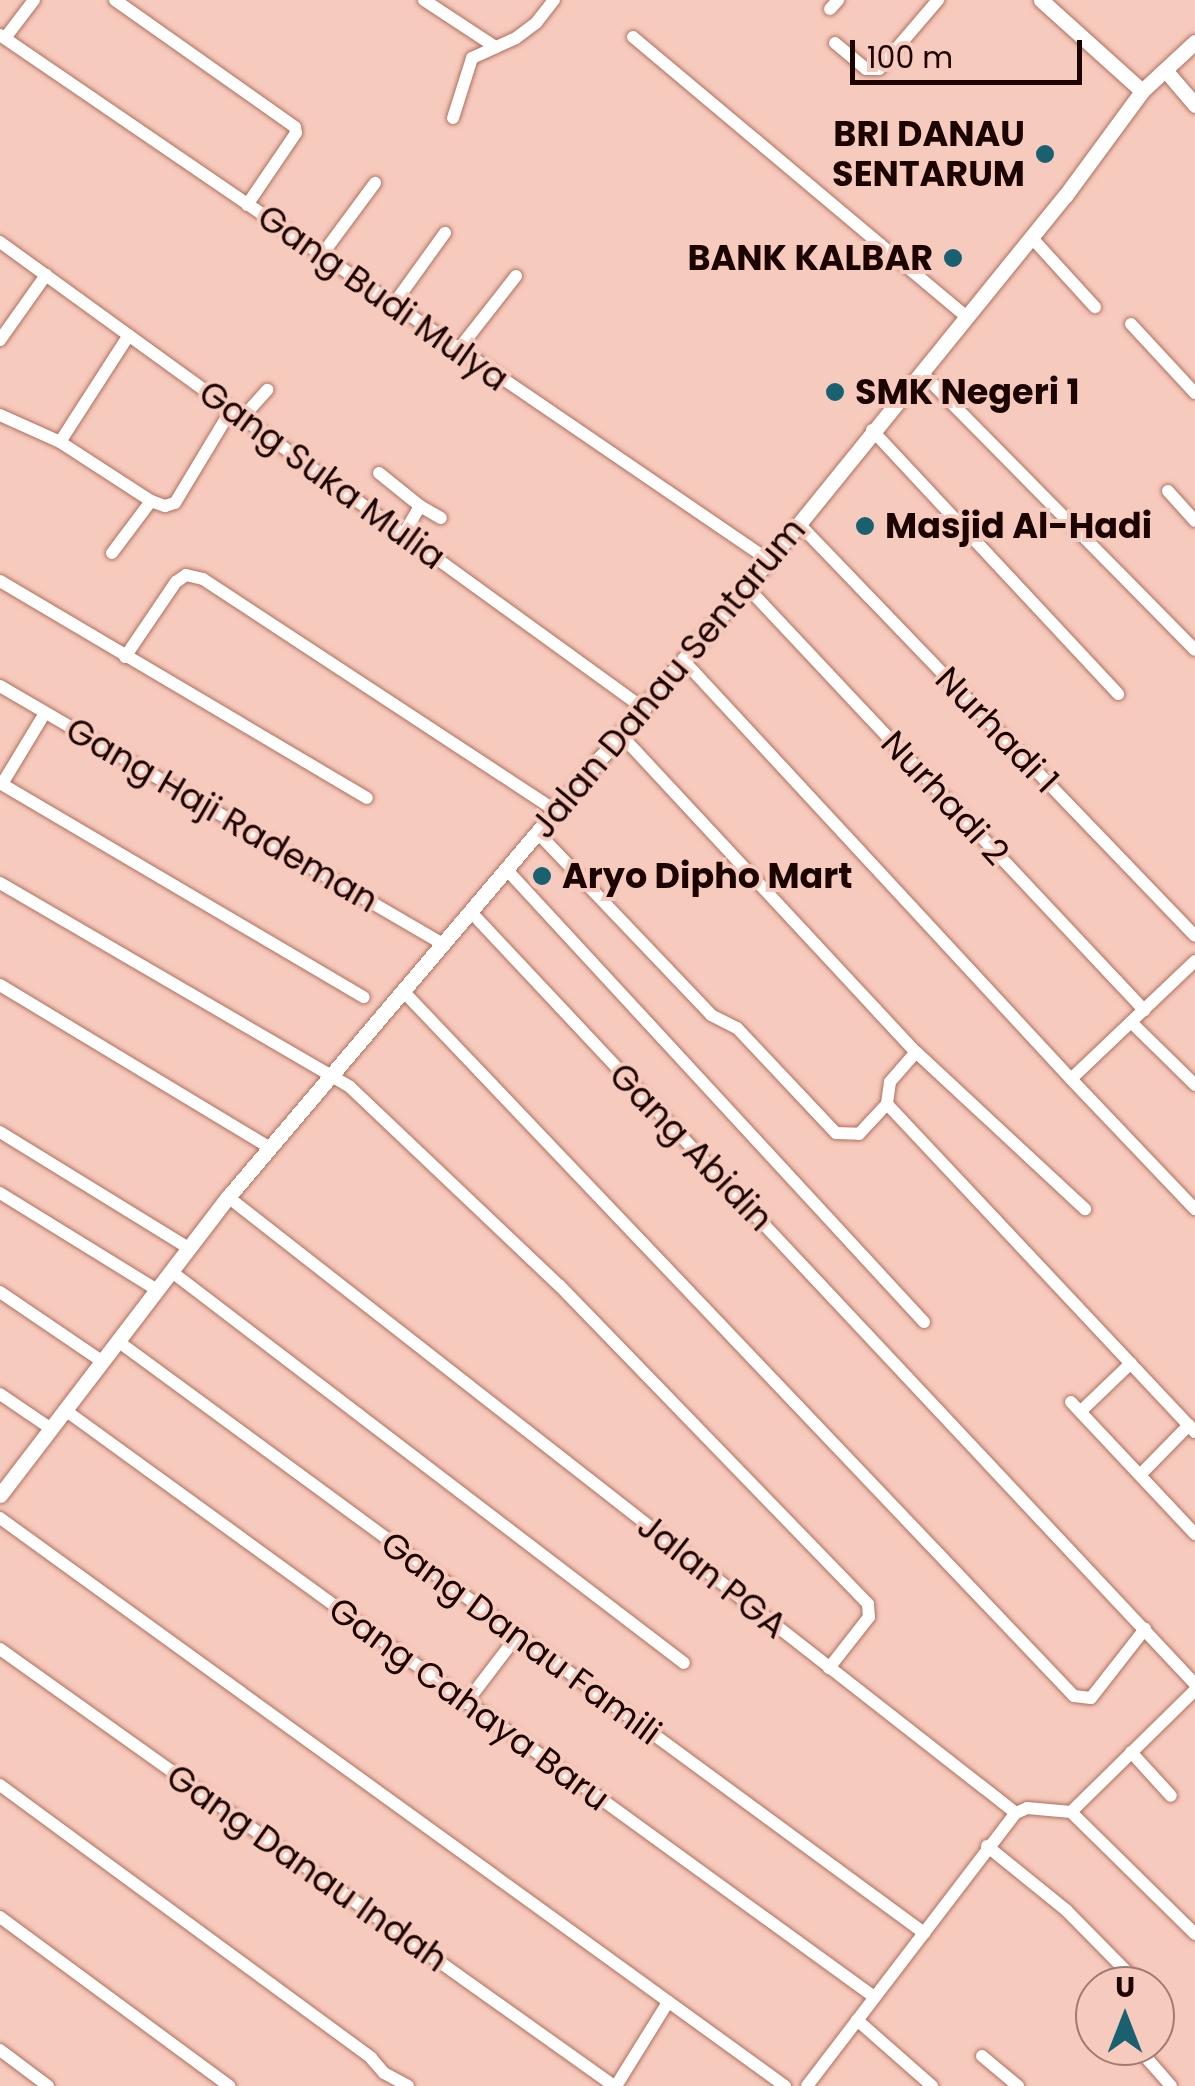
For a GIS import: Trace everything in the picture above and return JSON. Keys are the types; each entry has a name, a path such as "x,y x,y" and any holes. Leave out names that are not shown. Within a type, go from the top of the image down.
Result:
{"street":[{"path":"2,36 34,0"},
{"path":"115,0 295,127 296,133 247,205"},
{"path":"424,0 494,46"},
{"path":"453,118 472,58 536,23 554,0"},
{"path":"835,42 866,70 879,70 938,0"},
{"path":"1041,0 1142,91"},
{"name":"Gang Budi Mulya","path":"2,36 767,559"},
{"path":"633,37 966,316"},
{"name":"Jalan Danau Sentarum","path":"0,1495 228,1198 328,1078 376,1003 403,991 444,944 799,524 1031,237 1142,91 1195,42"},
{"path":"1166,71 1195,105"},
{"path":"321,256 375,183"},
{"path":"393,306 445,232"},
{"path":"1031,237 1095,307"},
{"name":"Gang Suka Mulia","path":"0,242 643,708"},
{"path":"0,340 46,276"},
{"path":"458,350 516,276"},
{"path":"1131,324 1195,392"},
{"path":"60,442 129,335"},
{"path":"922,372 1195,650"},
{"path":"0,415 60,442 164,506 175,503 236,414 267,390"},
{"path":"872,430 1118,694"},
{"path":"378,474 442,518"},
{"path":"1168,491 1195,521"},
{"path":"112,553 151,501"},
{"path":"404,534 420,506"},
{"name":"Nurhadi 1","path":"799,524 1195,936"},
{"path":"125,657 176,582 186,576 203,579 555,810"},
{"path":"0,582 366,798"},
{"name":"Nurhadi 2","path":"746,586 1144,1010"},
{"path":"684,661 1195,1209"},
{"name":"Gang Haji Rademan","path":"0,686 444,944"},
{"path":"45,713 1,783 376,1003"},
{"path":"620,734 916,1052 1085,1209"},
{"path":"537,832 711,1014 737,1028 836,1133 858,1134 887,1104 890,1082 916,1052"},
{"path":"507,870 924,1322"},
{"path":"0,883 328,1078 350,1087 560,1285 868,1604 870,1618 829,1668"},
{"name":"Gang Abidin","path":"471,912 910,1385 1145,1629 1194,1690"},
{"path":"1072,1080 1195,962"},
{"path":"0,985 270,1148"},
{"path":"403,991 1074,1696 1091,1698 1145,1629"},
{"path":"1131,1022 1195,1085"},
{"path":"887,1104 1192,1428 1140,1475"},
{"path":"0,1132 190,1249"},
{"path":"0,1193 157,1290"},
{"name":"Jalan PGA","path":"228,1198 1016,1812"},
{"path":"172,1272 684,1664"},
{"path":"0,1292 103,1362"},
{"name":"Gang Danau Famili","path":"119,1342 924,1933"},
{"path":"1131,1363 1076,1407 1195,1534"},
{"path":"0,1394 50,1428"},
{"name":"Gang Cahaya Baru","path":"65,1410 874,1997"},
{"path":"0,1518 785,2086"},
{"path":"466,1703 517,1636"},
{"name":"Gang Danau Indah","path":"0,1649 615,2086"},
{"path":"1071,1812 1194,1690"},
{"path":"1132,1752 1171,1796"},
{"path":"0,1784 371,2058 384,2072 408,2086"},
{"path":"806,2086 1016,1812 1027,1808 1071,1812 1195,1934"},
{"path":"988,1846 1066,1910 1121,1966"},
{"path":"0,1917 229,2086"},
{"path":"615,2086 668,2002"},
{"path":"857,2020 932,2086"},
{"path":"0,2050 48,2086"},
{"path":"982,2056 1018,2086"},
{"path":"1154,2066 1172,2086"}],"place":[{"name":"BRI DANAU SENTARUM","path":"1045,154"},
{"name":"BANK KALBAR","path":"953,258"},
{"name":"SMK Negeri 1","path":"835,392"},
{"name":"Masjid Al-Hadi","path":"865,526"},
{"name":"Aryo Dipho Mart","path":"542,876"}]}
